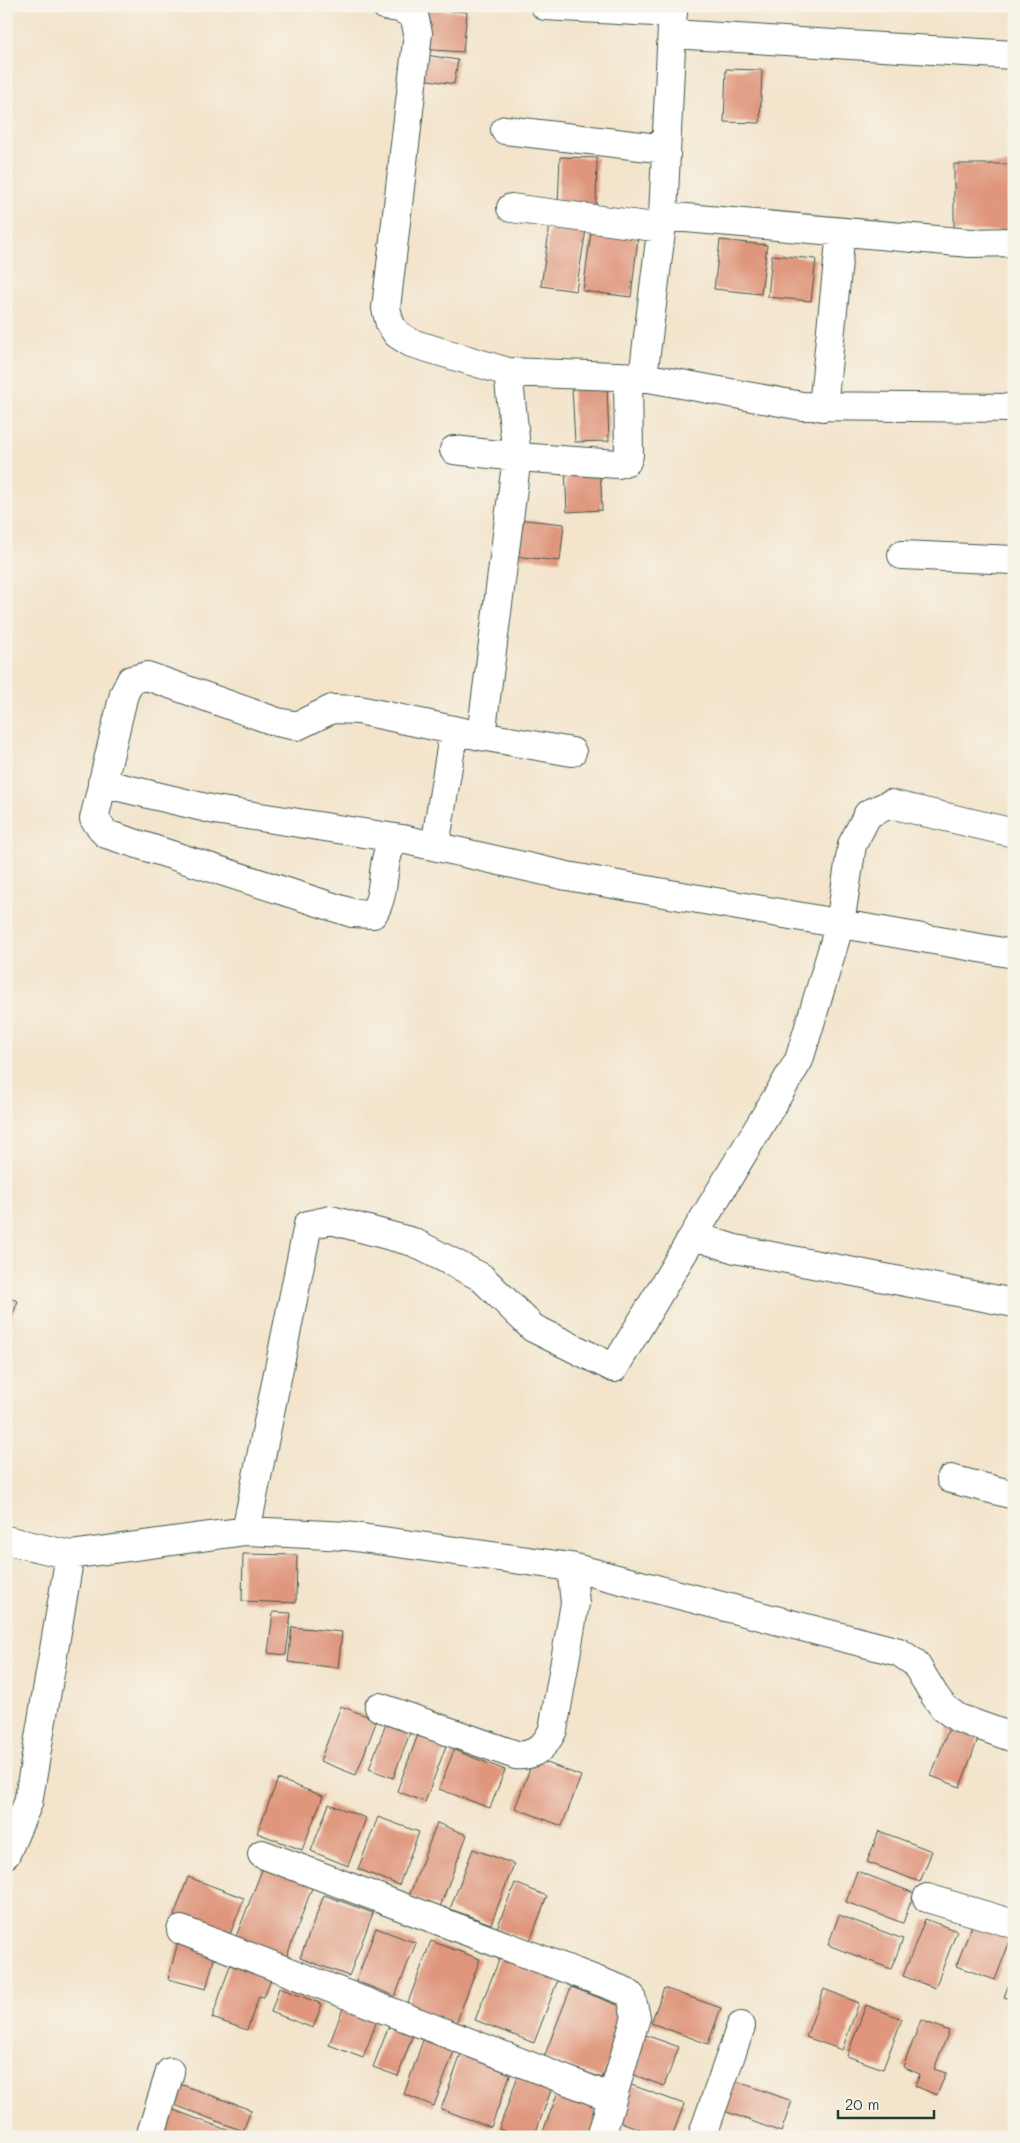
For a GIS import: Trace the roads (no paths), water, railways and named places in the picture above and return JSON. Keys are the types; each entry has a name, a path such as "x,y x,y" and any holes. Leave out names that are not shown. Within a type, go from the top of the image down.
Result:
{"street":[{"path":"386,6 399,8 414,15 418,33 386,308 390,324 397,334 411,343 508,372 635,377 802,406 1014,408"},
{"path":"545,6 1014,54"},
{"path":"454,450 517,457 618,464 627,461 635,377 662,222 673,18"},
{"path":"504,130 666,149"},
{"path":"511,208 662,222 841,232 970,243 1014,242"},
{"path":"823,407 841,232"},
{"path":"481,736 517,457 508,372"},
{"path":"902,554 1014,560"},
{"path":"402,839 392,843 387,853 380,904 373,914 352,913 106,834 94,819 124,694 131,680 147,676 284,724 297,726 332,709 359,710 481,736 572,752"},
{"path":"435,846 454,730"},
{"path":"102,783 215,810 402,839 567,876 1014,954"},
{"path":"246,1531 308,1225 331,1220 413,1242 481,1277 533,1328 614,1368 799,1060 840,924 852,845 868,814 890,804 1014,834"},
{"path":"694,1236 735,1249 1014,1302"},
{"path":"951,1479 1014,1495"},
{"path":"6,1540 70,1555 246,1531 347,1536 571,1567 899,1652 914,1663 944,1708 958,1718 1014,1738"},
{"path":"6,1854 28,1803 70,1555"},
{"path":"379,1707 524,1756 546,1745 553,1730 575,1604 571,1567"},
{"path":"262,1854 626,1991 631,1996 636,2016 601,2137"},
{"path":"927,1898 1014,1924"},
{"path":"181,1930 612,2098"},
{"path":"702,2137 741,2026"},
{"path":"150,2137 170,2072"}]}
